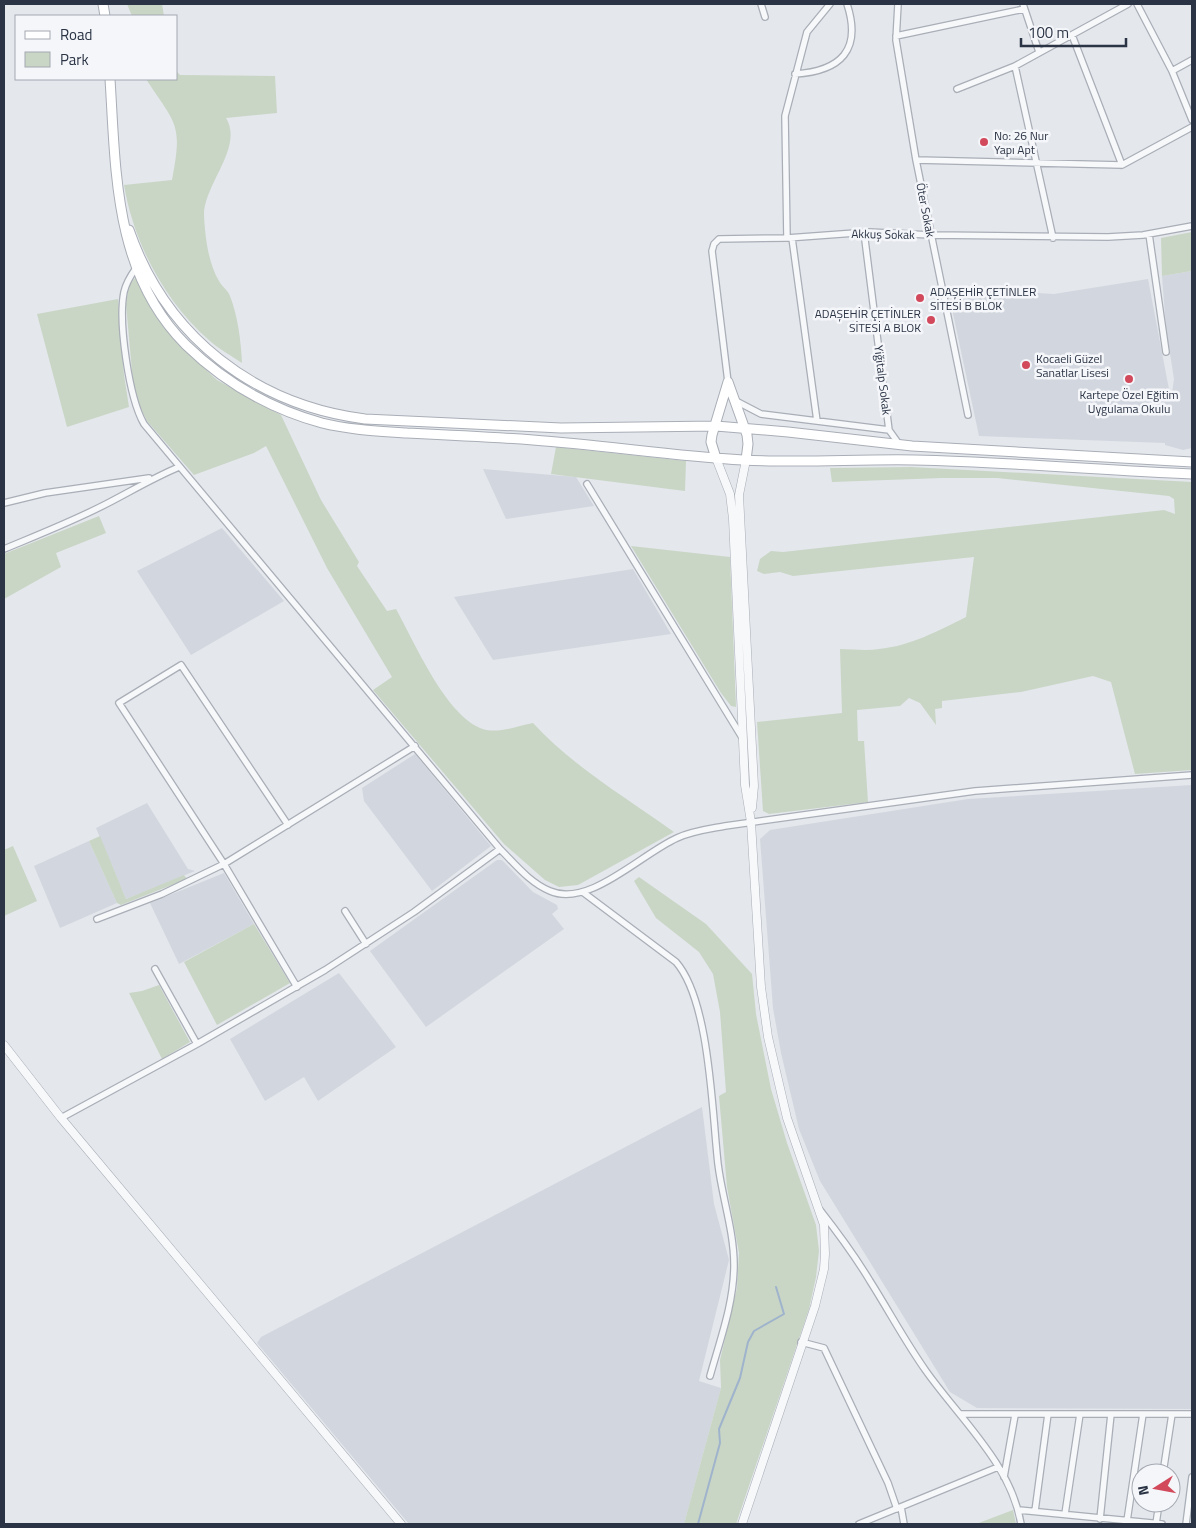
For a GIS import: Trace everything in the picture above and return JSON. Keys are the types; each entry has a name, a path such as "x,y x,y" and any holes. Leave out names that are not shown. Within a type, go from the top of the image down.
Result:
{"main road":[{"path":"110,80 117,184 122,220 136,268 156,307 176,333 196,354 245,391 300,416 324,424 368,430 534,440 746,460 919,460 1192,474"},
{"path":"117,184 137,250 152,281 173,313 196,339 220,360 246,378 282,398 319,411 365,419 561,428 716,426 899,444 1192,462"},
{"path":"716,458 711,442 728,382"},
{"path":"728,382 748,444 746,460"}],"street":[{"path":"762,4 765,17"},
{"path":"817,421 789,238 784,116 807,32 830,4"},
{"path":"795,74 820,72 830,66 849,48 852,41 853,24 847,4"},
{"name":"Öter Sokak","path":"898,4 899,16 896,36 916,160 968,415"},
{"path":"957,89 1015,66 1128,4"},
{"path":"1137,4 1172,71 1192,120"},
{"path":"896,36 1024,6 1039,52"},
{"path":"1072,35 1122,165"},
{"path":"1172,71 1192,60"},
{"path":"1015,66 1053,238"},
{"path":"916,160 1122,165 1192,127"},
{"name":"Akkuş Sokak","path":"728,382 713,247 719,239 789,238 864,232 1053,238 1127,237 1192,226"},
{"name":"Yiğitalp Sokak","path":"735,400 750,410 761,414 890,430 864,232"},
{"path":"1149,234 1166,352"},
{"path":"136,268 127,282 123,304 131,394 144,424 500,849 541,887 566,895 584,893 676,838 697,831 975,791 1192,775"},
{"path":"890,430 899,444"},
{"path":"716,458 726,481 732,512 745,785 751,822 758,955 768,1037 787,1118 819,1208 825,1239 824,1269 815,1306 742,1524"},
{"path":"746,460 739,495 754,786 751,822"},
{"path":"4,549 111,502 154,477 179,466"},
{"path":"4,503 45,493 154,477"},
{"path":"587,484 743,739"},
{"path":"288,825 181,665 118,703 224,864 297,986"},
{"path":"97,919 162,894 224,864 415,746"},
{"path":"61,1118 197,1044 366,944 500,849"},
{"path":"584,893 676,962 687,977 697,1007 710,1076 718,1164 733,1245 734,1265 728,1308 710,1376"},
{"path":"345,911 366,944"},
{"path":"155,969 197,1044"},
{"path":"4,1045 61,1118 401,1524"},
{"path":"819,1208 869,1279 926,1372 962,1414 1004,1476 1019,1510 1021,1524"},
{"path":"802,1342 824,1348 888,1483 904,1524"},
{"path":"962,1414 1192,1414"},
{"path":"1035,1511 1048,1414"},
{"path":"1065,1514 1080,1414"},
{"path":"1100,1519 1112,1414"},
{"path":"1127,1522 1143,1414"},
{"path":"1165,1463 1172,1414"},
{"path":"1004,1476 1015,1415"},
{"path":"859,1524 998,1467"},
{"path":"1186,1524 1192,1476"},
{"path":"1019,1510 1162,1524"}],"shaded area":[{"path":"1192,271 1192,448 1183,450 1165,445 1165,443 979,436 948,290 951,288 1054,294 1148,279 1171,400 1174,379 1166,328 1162,276"},
{"path":"483,469 576,477 594,506 506,519"},
{"path":"222,528 284,601 191,655 137,571"},
{"path":"633,569 671,634 493,660 454,597"},
{"path":"415,754 491,846 432,891 364,801 362,788"},
{"path":"1192,785 1192,1409 977,1408 950,1392 820,1181 799,1129 781,1053 773,1008 760,839 770,830 968,799"},
{"path":"147,803 188,869 195,871 126,899 96,828"},
{"path":"89,841 117,903 60,928 34,866"},
{"path":"497,860 502,860 533,892 557,905 558,909 552,914 564,929 426,1027 370,951"},
{"path":"224,873 254,924 179,964 150,903"},
{"path":"339,973 396,1047 318,1101 304,1077 265,1101 230,1039"},
{"path":"702,1107 714,1204 729,1260 699,1381 721,1388 684,1524 409,1524 257,1343 261,1337"}],"green space":[{"path":"127,4 162,4 164,15 132,15"},
{"path":"178,73 180,75 275,76 277,113 226,118 230,129 230,141 222,166 210,191 204,215 206,240 212,266 220,283 229,294 235,312 242,363 210,341 179,308 154,270 135,229 124,185 172,180 177,135 164,106 147,80 178,80"},
{"path":"1192,232 1192,271 1162,276 1161,238"},
{"path":"136,277 160,322 191,356 217,380 281,415 321,500 359,562 357,566 387,611 396,609 421,657 454,707 467,720 486,730 500,730 533,723 548,739 582,767 674,832 578,885 559,887 545,880 504,844 373,690 392,677 327,568 266,446 254,453 194,475 147,421 134,394 126,304 129,285"},
{"path":"118,299 124,375 129,407 67,427 37,314"},
{"path":"556,447 686,461 685,491 551,474"},
{"path":"911,467 1192,482 1192,770 1135,774 1111,682 1093,676 1021,692 942,701 942,708 935,709 936,725 920,703 909,698 900,706 857,710 858,741 864,741 868,802 769,814 763,811 757,722 842,713 840,649 874,650 902,645 966,617 974,557 793,576 780,572 764,574 757,571 760,559 771,551 783,552 1164,510 1175,514 1174,499 1169,496 997,478 832,482 830,468"},
{"path":"99,516 106,533 56,553 61,567 4,599 4,554"},
{"path":"631,546 730,557 736,707 731,706 721,693"},
{"path":"100,836 126,899 184,875 187,879 121,905 117,903 89,841"},
{"path":"13,846 37,901 4,916 4,850"},
{"path":"639,877 706,924 752,974 756,1014 771,1089 787,1143 816,1225 819,1251 809,1309 736,1524 684,1524 721,1388 720,1360 737,1288 739,1253 727,1187 719,1096 726,1092 720,1012 713,974 699,952 656,918 634,881"},
{"path":"254,924 290,983 217,1025 184,962"},
{"path":"159,985 190,1042 162,1059 129,993"},
{"path":"1013,1510 1016,1524 976,1524"}],"waterway":[{"path":"698,1524 720,1443 719,1429 740,1378 748,1342 754,1331 784,1314 776,1287"}],"place":[{"name":"No: 26 Nur Yapı Apt","path":"984,142"},
{"name":"ADAŞEHİR ÇETİNLER SİTESİ B BLOK","path":"920,298"},
{"name":"ADAŞEHİR ÇETİNLER SİTESİ A BLOK","path":"931,320"},
{"name":"Kocaeli Güzel Sanatlar Lisesi","path":"1026,365"},
{"name":"Kartepe Özel Eğitim Uygulama Okulu","path":"1129,379"}]}
